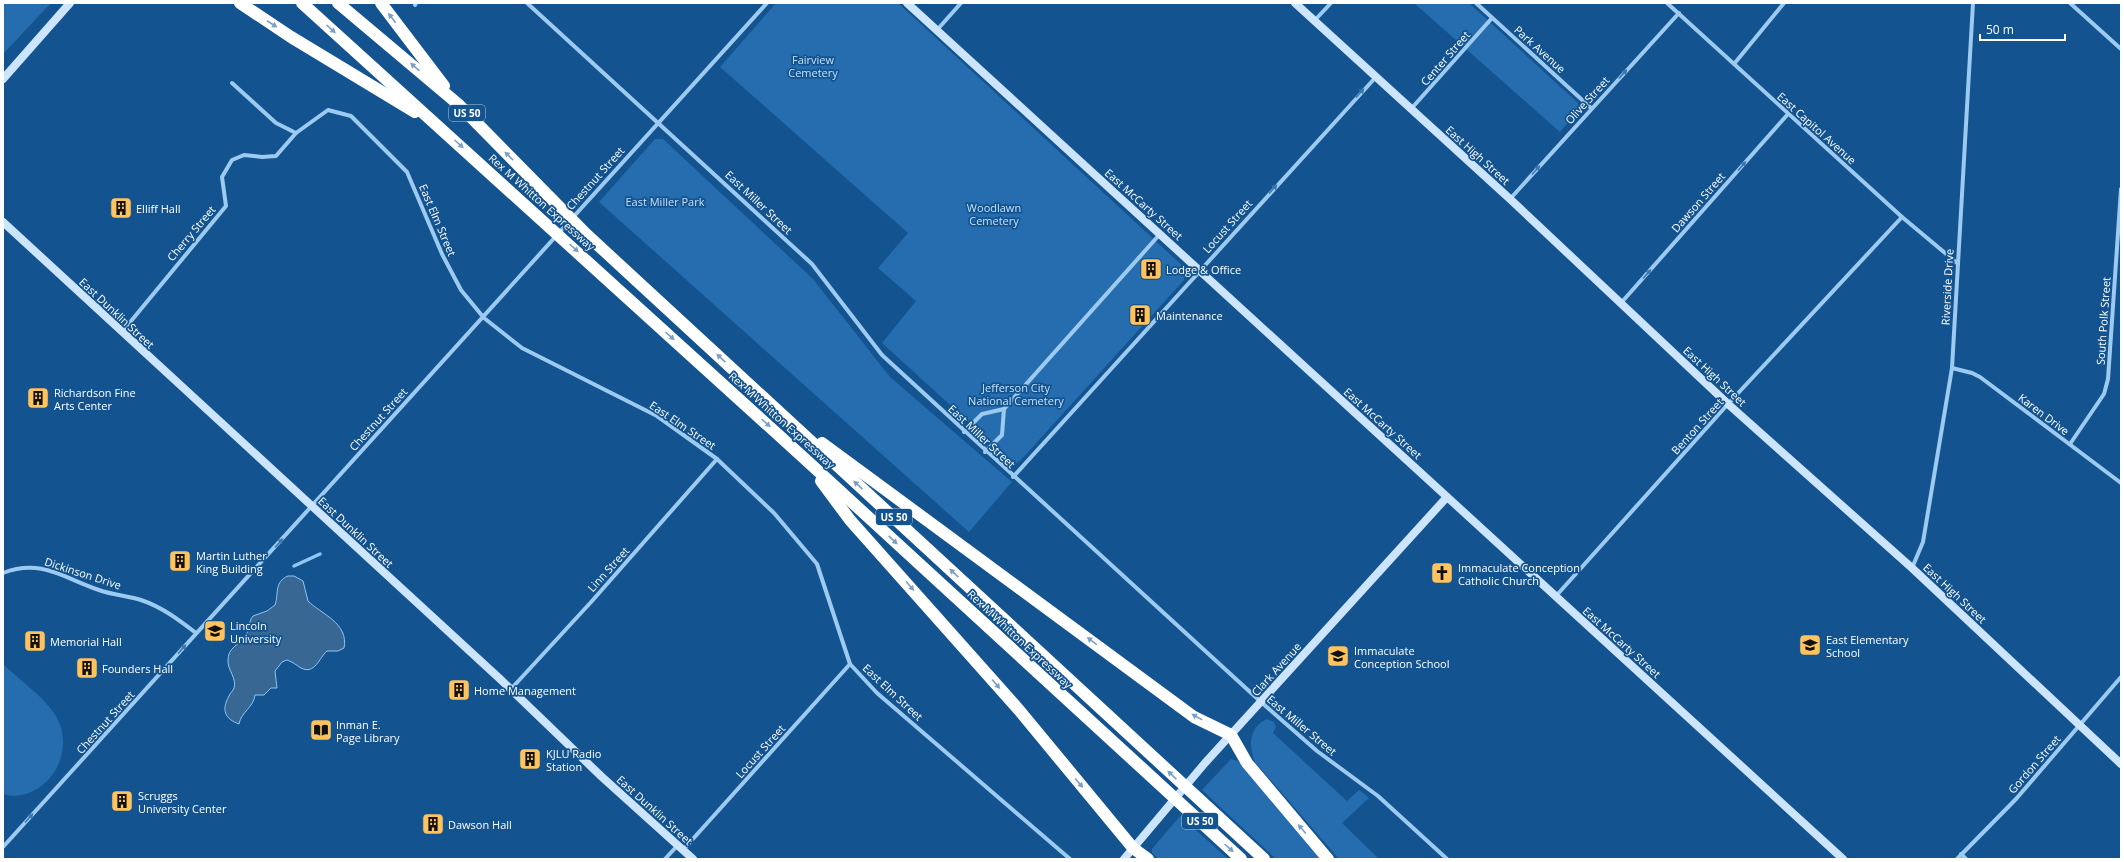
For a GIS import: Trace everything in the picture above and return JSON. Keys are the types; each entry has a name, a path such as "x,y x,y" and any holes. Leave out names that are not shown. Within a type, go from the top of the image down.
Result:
{"highway":[{"path":"240,3 291,37 441,128"},
{"name":"Rex M Whitton Expressway","path":"302,3 805,459 1240,859"},
{"name":"Rex M Whitton Expressway","path":"338,3 458,104 586,234 1264,859"},
{"path":"381,3 458,104"},
{"path":"786,418 862,470 1194,717 1231,736 1246,763 1328,859"},
{"path":"805,459 850,520 1019,710 1133,848 1148,859"}],"main road":[{"path":"3,79 70,3"},
{"name":"East McCarty Street","path":"907,3 1843,859"},
{"name":"East High Street","path":"1295,3 1375,78 1510,199 1728,404 1912,568 2121,764"},
{"name":"East Dunklin Street","path":"3,222 510,689 602,777 692,859"},
{"name":"Clark Avenue","path":"1124,859 1205,763 1447,497"}],"street":[{"name":"East Miller Street","path":"527,3 812,264 882,355 985,452 1261,702 1318,751 1378,796 1447,859"},
{"name":"Chestnut Street","path":"3,847 484,318 592,195 767,3"},
{"path":"937,30 961,3"},
{"path":"1314,21 1330,3"},
{"name":"Park Avenue","path":"1476,3 1592,108"},
{"name":"East Capitol Avenue","path":"1668,3 1902,217 1957,263"},
{"path":"1734,64 1784,3"},
{"name":"Riverside Drive","path":"1912,568 1923,542 1952,368 1957,263 1965,163 1973,3"},
{"path":"2070,3 2121,49"},
{"name":"Olive Street","path":"1510,199 1679,13"},
{"name":"Center Street","path":"1411,109 1492,18"},
{"name":"Locust Street","path":"1013,477 1199,270 1375,78"},
{"path":"232,83 276,123 296,133"},
{"name":"East Elm Street","path":"296,133 328,110 351,116 407,172 442,254 460,290 484,318 522,348 657,416 717,459 774,513 817,564 850,664 877,693 1070,859"},
{"name":"Dawson Street","path":"1621,303 1788,114"},
{"name":"Cherry Street","path":"122,332 226,206 222,177 232,160 244,155 262,157 276,156 296,133"},
{"name":"South Polk Street","path":"2070,444 2104,394 2108,379 2121,189"},
{"name":"Benton Street","path":"1556,596 1728,404 1902,217"},
{"path":"964,432 982,414 1004,409 1160,234"},
{"name":"Karen Drive","path":"1952,368 1972,373 1980,378 2121,483"},
{"path":"985,452 1002,435 1004,409"},
{"name":"Linn Street","path":"510,689 592,601 717,459"},
{"name":"Dickinson Drive","path":"3,573 37,568 54,571 99,590 142,600 166,612 196,633"},
{"name":"Locust Street","path":"665,859 680,848 850,664"},
{"name":"Gordon Street","path":"1957,859 2016,799 2121,678"},
{"path":"1961,854 1966,859"}],"green space":[{"path":"3,3 51,3 3,54"},
{"path":"776,3 898,3 1185,268 1187,273 1184,280 1020,461 1015,464 882,343 916,301 878,268 908,233 720,67"},
{"path":"1414,3 1469,3 1578,103 1579,109 1560,132"},
{"name":"East Miller Park","path":"655,139 663,139 813,279 890,377 1012,482 969,532 599,202"},
{"path":"3,664 49,706 59,722 63,740 61,759 52,776 36,790 26,794 14,796 3,794"},
{"path":"1267,719 1274,722 1276,727 1273,733 1347,801 1359,790 1369,798 1342,823 1379,859 1339,859 1255,762 1251,750 1253,732 1261,722"},
{"path":"1231,759 1238,761 1323,859 1276,859 1202,790"},
{"path":"1180,816 1228,859 1157,858 1152,853 1152,849"}],"shaded area":[{"path":"294,576 303,581 308,601 333,620 338,626 344,639 344,648 338,651 327,651 313,668 306,670 287,660 282,662 275,671 277,688 271,688 264,695 255,695 252,703 242,716 239,724 228,717 225,710 229,695 234,689 235,685 228,665 228,657 232,649 246,635 253,616 267,611 275,605 279,585 284,578"}],"waterway":[{"path":"294,566 320,554"}],"place":[{"name":"Elliff Hall","path":"121,208"},
{"name":"Lodge & Office","path":"1151,269"},
{"name":"Maintenance","path":"1140,315"},
{"name":"Richardson Fine Arts Center","path":"38,398"},
{"name":"Martin Luther King Building","path":"180,561"},
{"name":"Immaculate Conception Catholic Church","path":"1442,573"},
{"name":"Lincoln University","path":"215,631"},
{"name":"Memorial Hall","path":"35,641"},
{"name":"East Elementary School","path":"1810,645"},
{"name":"Immaculate Conception School","path":"1338,656"},
{"name":"Founders Hall","path":"87,668"},
{"name":"Home Management","path":"459,690"},
{"name":"Inman E. Page Library","path":"321,730"},
{"name":"KJLU Radio Station","path":"530,759"},
{"name":"Scruggs University Center","path":"122,801"},
{"name":"Dawson Hall","path":"433,824"}],"park label":[{"name":"Fairview Cemetery","path":"813,65"},
{"name":"Woodlawn Cemetery","path":"994,213"},
{"name":"Jefferson City National Cemetery","path":"1016,393"}]}
